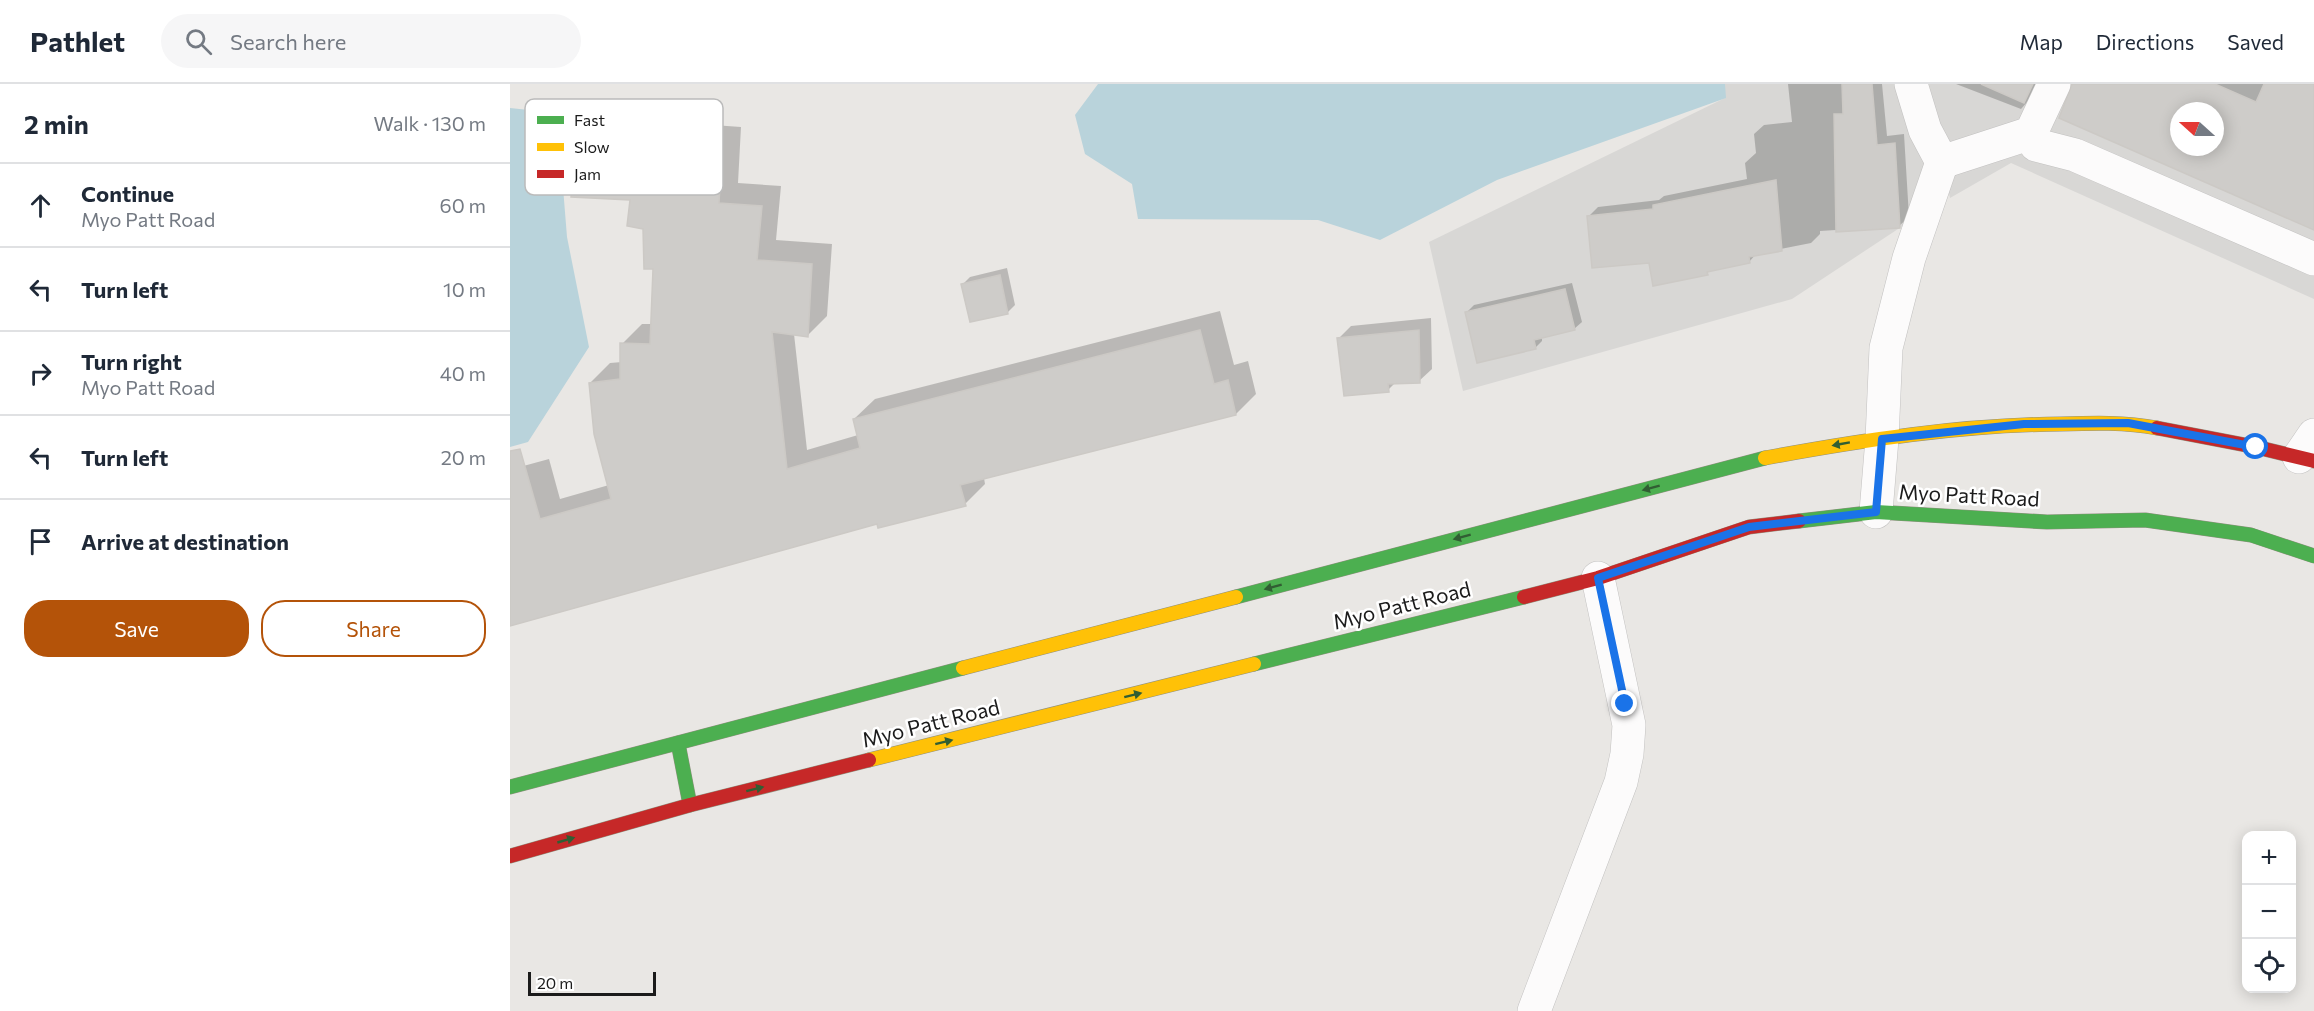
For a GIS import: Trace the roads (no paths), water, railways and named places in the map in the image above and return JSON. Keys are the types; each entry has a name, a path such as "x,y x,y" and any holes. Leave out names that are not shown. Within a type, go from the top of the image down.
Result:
{"main road":[{"path":"510,787 1757,460 1845,443 2024,424 2128,423 2309,451"},
{"name":"Myo Patt Road","path":"510,856 690,805 1598,578 1749,527 1876,512 2048,522 2145,520 2251,535 2314,556"},
{"path":"678,743 690,805"}],"street":[{"path":"1876,512 1886,348 1909,258 1942,162 1924,130 1911,84"},
{"path":"1942,162 2031,134 2054,84"},
{"path":"2031,134 2036,145 2075,155 2314,259"},
{"path":"1534,1011 1621,782 1626,754 1629,725 1598,578"}],"water":[{"path":"1098,84 1725,84 1726,98 1497,180 1380,240 1318,220 1138,219 1132,184 1085,154 1075,115"},
{"path":"510,108 525,110 525,195 564,195 567,237 589,347 528,442 510,447"}]}
